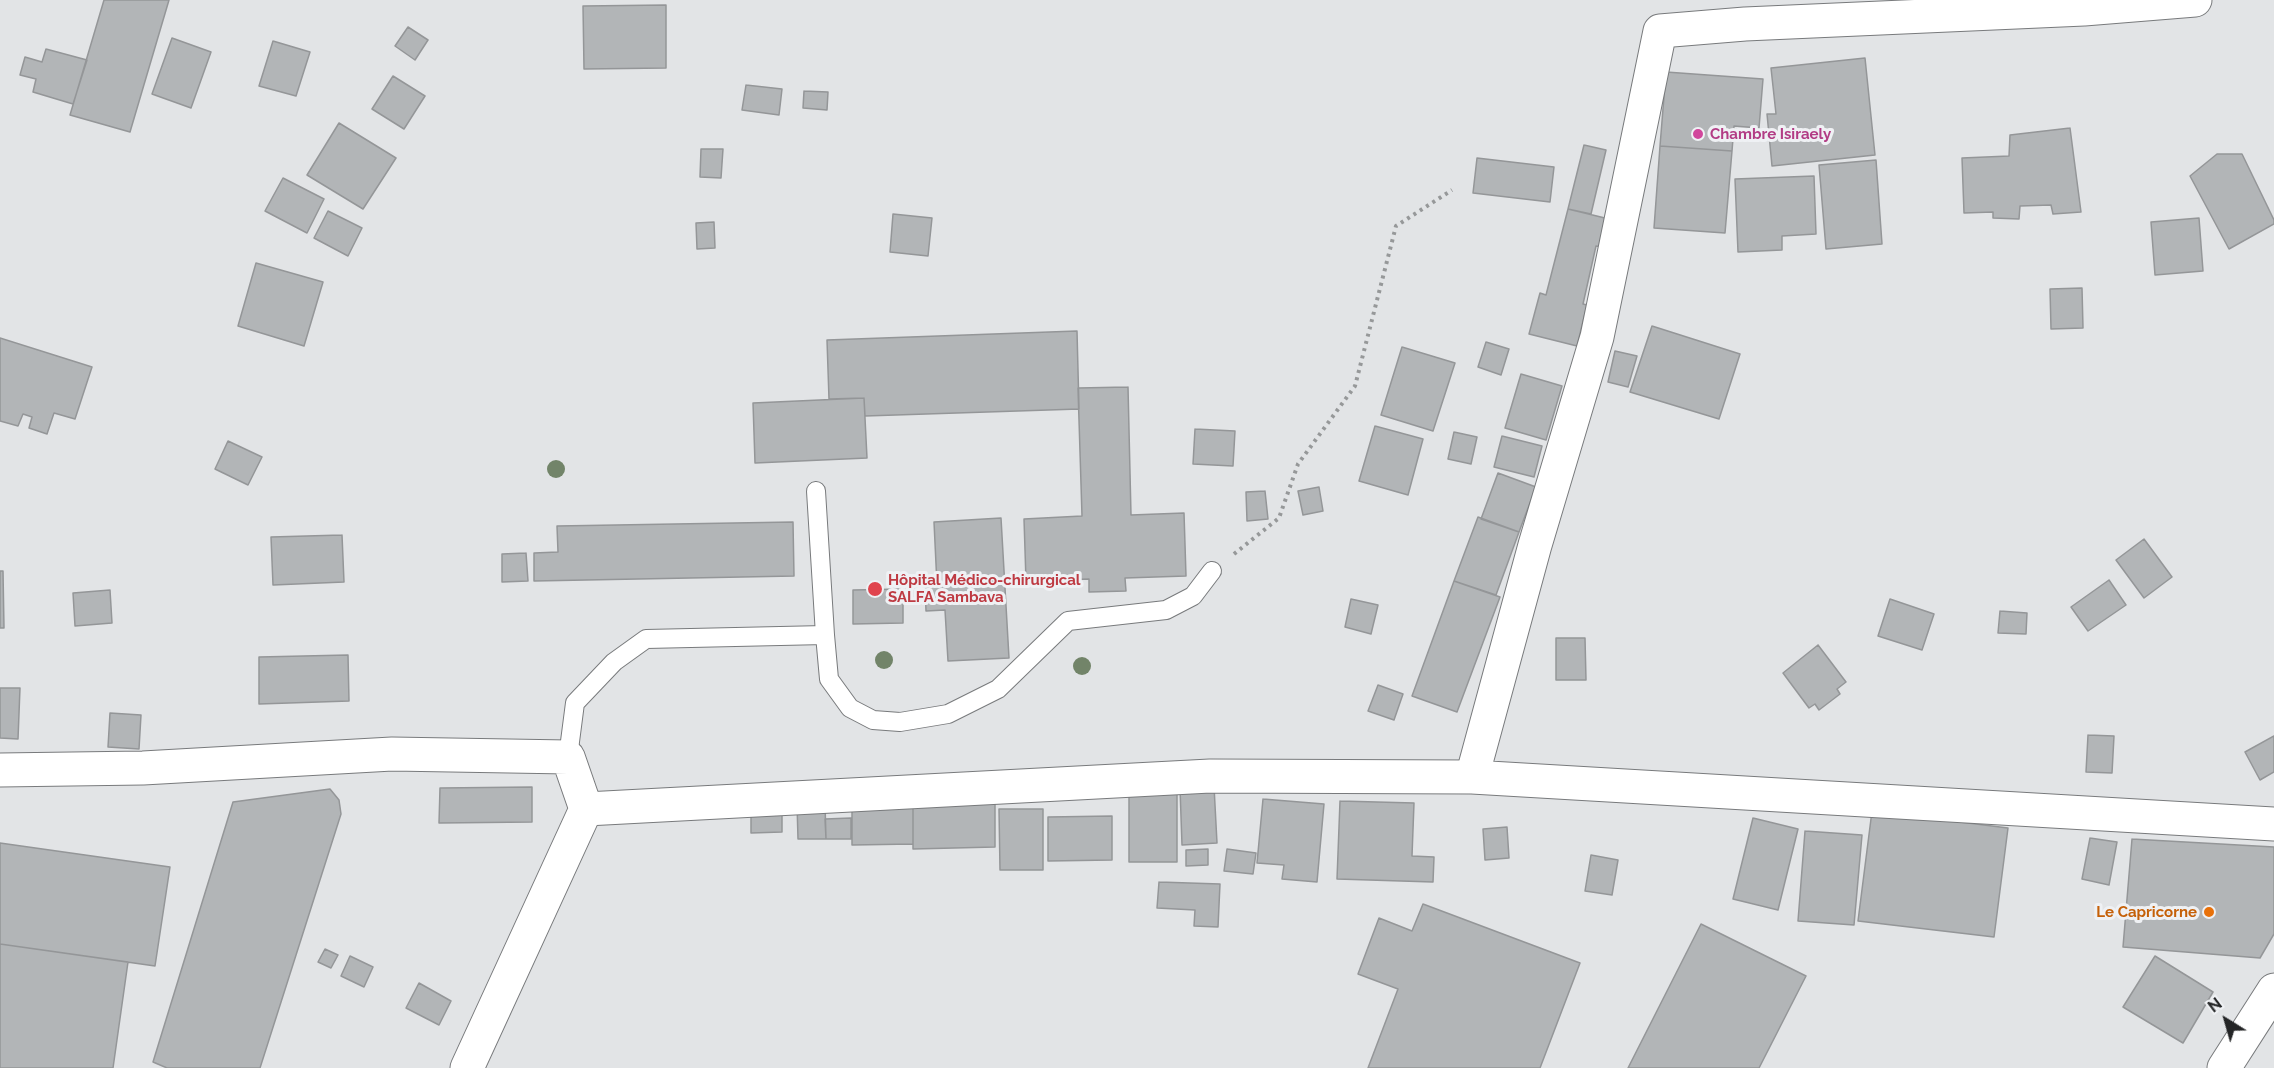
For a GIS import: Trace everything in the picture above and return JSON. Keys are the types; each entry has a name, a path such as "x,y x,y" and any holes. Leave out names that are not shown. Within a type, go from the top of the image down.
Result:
{"street":[{"path":"1472,777 1532,557 1597,337 1660,31 1745,24 2085,9 2195,0"},
{"path":"0,770 142,768 392,754 568,757 586,809 467,1068"},
{"path":"586,809 1210,776 1472,777 2274,824"},
{"path":"2224,1068 2274,990"}],"lane":[{"path":"816,491 829,679 850,708 873,720 900,722 948,714 998,689 1068,621 1166,609 1193,596 1212,571"},
{"path":"568,757 575,704 614,662 646,639 825,635"}],"path":[{"path":"1212,571 1280,518 1298,464 1355,386 1396,226 1452,190"}],"building":[{"path":"104,0 169,0 130,132 70,115"},
{"path":"666,5 666,68 584,69 583,6"},
{"path":"408,27 428,40 415,60 395,46"},
{"path":"172,38 211,52 191,108 152,94"},
{"path":"273,41 310,52 296,96 259,86"},
{"path":"46,49 87,60 73,104 33,92 36,79 20,75 25,57 42,62"},
{"path":"1865,58 1875,155 1772,166 1767,114 1776,114 1771,68"},
{"path":"1666,72 1763,79 1759,128 1734,126 1732,151 1660,146"},
{"path":"393,76 425,96 404,129 372,109"},
{"path":"746,85 782,89 779,115 742,110"},
{"path":"804,91 828,92 827,110 803,108"},
{"path":"339,123 396,158 363,209 307,175"},
{"path":"2070,128 2081,212 2053,214 2051,205 2020,206 2019,219 1993,218 1993,212 1964,213 1962,158 2009,156 2010,135"},
{"path":"1584,145 1606,150 1591,214 1568,209"},
{"path":"1660,146 1732,151 1725,233 1654,228"},
{"path":"701,149 723,149 721,178 700,177"},
{"path":"2217,154 2242,154 2274,220 2274,224 2229,249 2190,176"},
{"path":"1477,158 1554,167 1550,202 1473,193"},
{"path":"1876,160 1882,244 1826,249 1819,165"},
{"path":"1814,176 1816,234 1782,236 1782,250 1738,252 1735,179"},
{"path":"283,178 324,199 307,233 265,211"},
{"path":"1568,209 1609,219 1602,247 1596,246 1583,304 1587,305 1577,346 1529,334 1540,293 1546,295"},
{"path":"328,211 362,228 348,256 314,238"},
{"path":"893,214 932,218 928,256 890,252"},
{"path":"2199,218 2203,271 2155,275 2151,222"},
{"path":"714,222 715,248 697,249 696,223"},
{"path":"256,263 323,282 304,346 238,326"},
{"path":"2082,288 2083,328 2051,329 2050,289"},
{"path":"1652,326 1740,354 1719,419 1630,392"},
{"path":"1077,331 1079,409 865,416 864,398 829,399 827,340"},
{"path":"0,338 92,367 75,419 54,413 47,434 29,428 32,417 23,414 18,426 0,421"},
{"path":"1486,342 1509,349 1501,375 1478,367"},
{"path":"1402,347 1455,363 1433,431 1381,415"},
{"path":"1615,351 1637,356 1628,387 1608,382"},
{"path":"1521,374 1562,386 1546,440 1505,428"},
{"path":"1128,387 1131,515 1184,513 1186,576 1125,578 1126,591 1089,592 1089,579 1026,581 1024,519 1082,516 1078,388"},
{"path":"864,398 867,458 755,463 753,403"},
{"path":"1375,426 1423,439 1408,495 1359,481"},
{"path":"1195,429 1235,431 1233,466 1193,464"},
{"path":"1454,432 1477,437 1471,464 1448,459"},
{"path":"1502,436 1542,446 1534,477 1494,467"},
{"path":"228,441 262,457 248,485 215,469"},
{"path":"1498,473 1536,487 1519,532 1481,519"},
{"path":"1319,487 1323,511 1303,515 1298,491"},
{"path":"1265,491 1268,519 1247,521 1246,492"},
{"path":"1478,517 1519,532 1496,595 1454,581"},
{"path":"1001,518 1009,658 948,661 945,610 926,611 925,586 937,585 934,522"},
{"path":"793,522 794,576 534,581 534,553 558,552 557,526"},
{"path":"342,535 344,582 273,585 271,537"},
{"path":"2144,539 2172,577 2144,598 2116,560"},
{"path":"526,553 528,581 502,582 502,554"},
{"path":"0,571 3,571 4,628 0,628"},
{"path":"2109,580 2126,605 2088,631 2071,607"},
{"path":"1454,581 1500,597 1457,712 1412,696"},
{"path":"903,589 903,623 853,624 853,590"},
{"path":"110,590 112,623 75,626 73,593"},
{"path":"1351,599 1378,605 1371,634 1345,627"},
{"path":"1890,599 1934,614 1922,650 1878,636"},
{"path":"2000,611 2027,613 2026,634 1998,633"},
{"path":"1556,638 1585,638 1586,680 1556,680"},
{"path":"1818,645 1846,682 1837,689 1840,694 1819,710 1815,704 1809,708 1783,673"},
{"path":"348,655 349,701 259,704 259,657"},
{"path":"1378,685 1403,694 1394,720 1368,711"},
{"path":"0,688 20,688 18,739 0,738"},
{"path":"110,713 141,715 139,749 108,747"},
{"path":"2088,735 2114,736 2112,773 2086,772"},
{"path":"2274,736 2274,772 2260,780 2245,752"},
{"path":"1214,786 1217,843 1182,845 1180,788"},
{"path":"532,787 532,822 439,823 440,788"},
{"path":"330,789 339,800 341,814 260,1068 167,1068 153,1062 233,802"},
{"path":"1177,793 1177,862 1129,862 1129,794"},
{"path":"852,799 913,804 913,844 852,845"},
{"path":"1263,799 1324,804 1317,882 1282,879 1284,865 1257,863"},
{"path":"1340,801 1414,803 1412,856 1434,857 1433,882 1337,879"},
{"path":"995,803 995,847 913,849 913,804"},
{"path":"797,804 825,804 826,839 798,839"},
{"path":"751,809 782,809 782,832 751,833"},
{"path":"999,809 1043,809 1043,870 1000,870"},
{"path":"1872,811 2008,828 1994,937 1858,921"},
{"path":"1112,816 1112,860 1048,861 1048,817"},
{"path":"851,818 851,839 826,839 825,819"},
{"path":"1753,818 1798,829 1778,910 1733,899"},
{"path":"1507,827 1509,858 1485,860 1483,829"},
{"path":"1805,831 1862,835 1854,925 1798,921"},
{"path":"2090,838 2117,842 2109,885 2082,879"},
{"path":"2132,839 2274,847 2274,934 2260,958 2123,947"},
{"path":"0,843 170,867 155,966 0,944"},
{"path":"1208,849 1208,865 1186,866 1186,850"},
{"path":"1227,849 1256,853 1253,874 1224,871"},
{"path":"1591,855 1618,860 1612,895 1585,891"},
{"path":"1159,882 1220,884 1218,927 1194,926 1195,910 1157,908"},
{"path":"1423,904 1580,963 1540,1068 1368,1068 1398,989 1358,974 1379,918 1412,931"},
{"path":"1701,924 1806,976 1759,1068 1628,1068"},
{"path":"0,944 128,962 113,1068 0,1068"},
{"path":"325,949 338,955 331,968 318,962"},
{"path":"350,956 373,967 364,987 341,976"},
{"path":"2155,956 2213,992 2183,1043 2123,1007"},
{"path":"419,983 451,1001 439,1025 406,1008"}],"place":[{"name":"Chambre Isiraely","path":"1698,134"},
{"name":"Hôpital Médico-chirurgical SALFA Sambava","path":"875,589"},
{"name":"Le Capricorne","path":"2209,912"}]}
